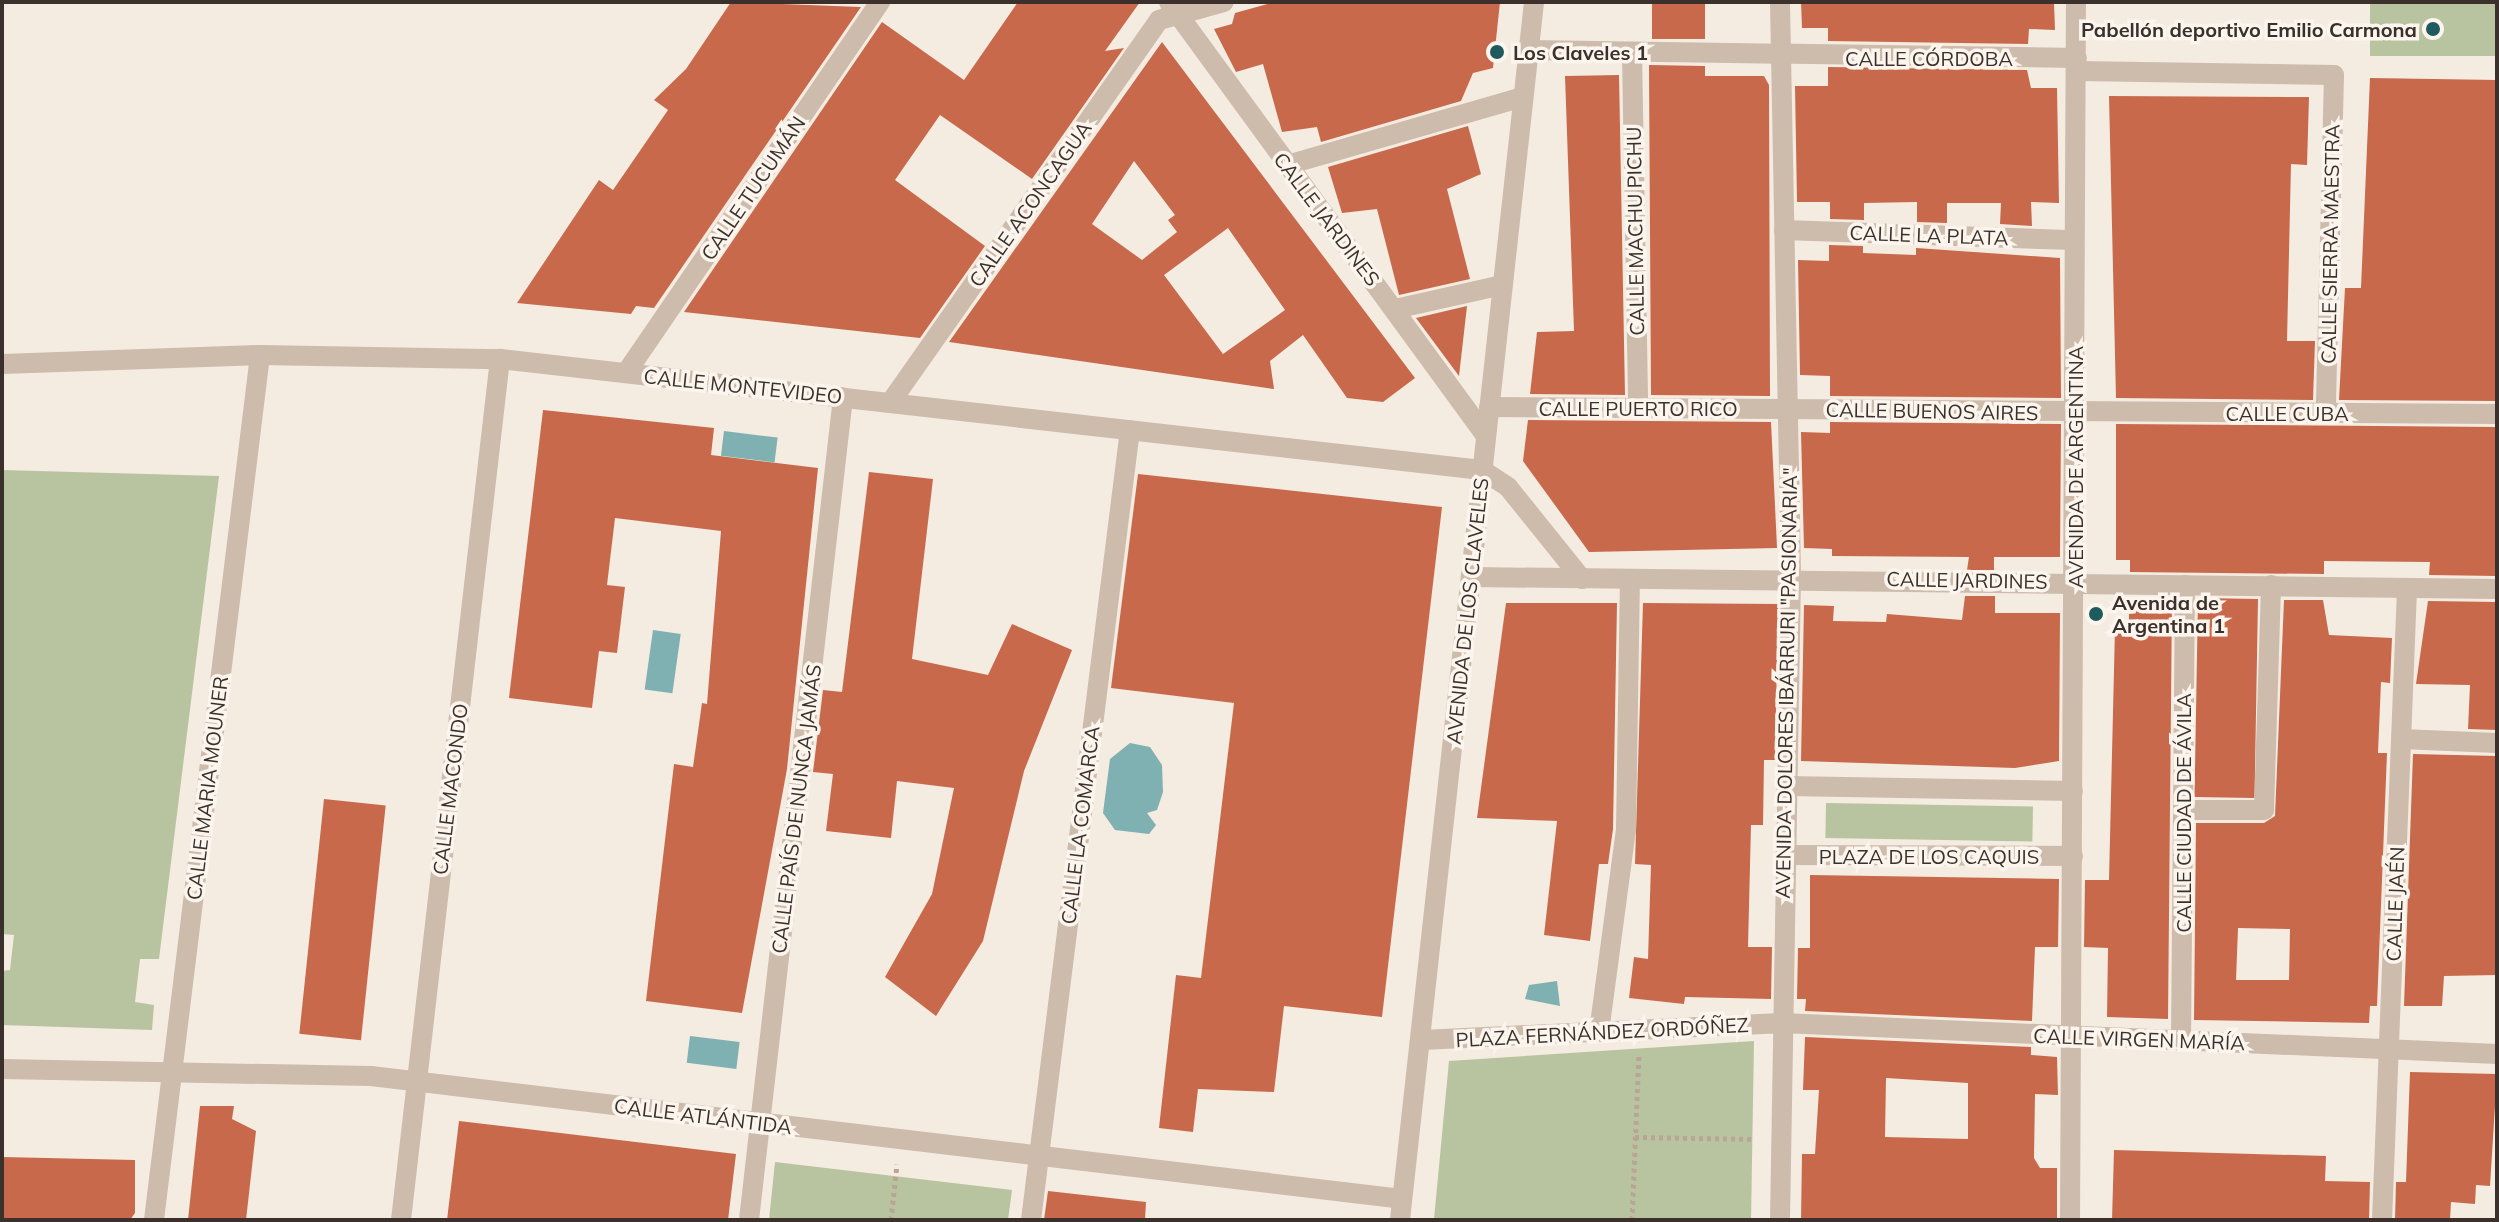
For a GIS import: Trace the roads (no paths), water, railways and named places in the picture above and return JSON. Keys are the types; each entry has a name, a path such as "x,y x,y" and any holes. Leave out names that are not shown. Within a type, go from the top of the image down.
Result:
{"street":[{"name":"CALLE TUCUMÁN","path":"626,373 880,2"},
{"path":"1172,9 1224,2"},
{"name":"AVENIDA DE LOS CLAVELES","path":"1401,1210 1534,2"},
{"name":"AVENIDA DOLORES IBÁRRURI \"PASIONARIA\"","path":"1780,2 1791,575 1780,1220"},
{"name":"AVENIDA DE ARGENTINA","path":"2070,1220 2077,413 2074,240 2076,2"},
{"name":"CALLE JARDINES","path":"1172,9 1486,436"},
{"name":"CALLE ACONCAGUA","path":"890,403 1159,20 1172,9"},
{"name":"CALLE CÓRDOBA","path":"1528,50 2334,75"},
{"name":"CALLE MACHU PICHU","path":"1632,53 1638,408"},
{"name":"CALLE SIERRA MAESTRA","path":"2326,412 2334,75"},
{"path":"1287,165 1522,97"},
{"name":"CALLE LA PLATA","path":"1784,230 2074,240"},
{"path":"1395,309 1502,285"},
{"name":"CALLE MONTEVIDEO","path":"2,364 260,355 500,359 1482,470"},
{"name":"CALLE MARIA MOUNER","path":"154,1220 260,355"},
{"name":"CALLE MACONDO","path":"401,1220 500,359"},
{"name":"CALLE PAÍS DE NUNCA JAMÁS","path":"749,1220 843,397"},
{"name":"CALLE PUERTO RICO","path":"1489,407 1786,409"},
{"name":"CALLE BUENOS AIRES","path":"1786,409 2077,413"},
{"name":"CALLE CUBA","path":"2077,413 2497,414"},
{"name":"CALLE LA COMARCA","path":"1031,1220 1130,430"},
{"path":"1482,470 1508,487 1582,579"},
{"name":"CALLE JARDINES","path":"1471,577 1630,580 1791,575 2497,589"},
{"path":"1599,1032 1626,830 1630,580"},
{"name":"CALLE CIUDAD DE ÁVILA","path":"2181,1040 2185,585"},
{"path":"2183,810 2264,810 2271,585"},
{"name":"CALLE JAÉN","path":"2382,1220 2407,588"},
{"path":"2401,739 2497,743"},
{"path":"1786,786 2073,791"},
{"name":"PLAZA DE LOS CAQUIS","path":"1785,855 2073,856"},
{"name":"PLAZA FERNÁNDEZ ORDÓÑEZ","path":"1422,1040 1782,1023"},
{"name":"CALLE VIRGEN MARÍA","path":"1782,1023 2072,1038 2497,1054"},
{"name":"CALLE ATLÁNTIDA","path":"2,1069 173,1071 416,1082 1039,1156 1401,1210"}],"water":[{"path":"724,431 778,438 775,462 721,456"},
{"path":"653,630 681,634 672,693 645,689"},
{"path":"1130,743 1150,747 1162,765 1163,792 1157,810 1147,813 1156,825 1149,834 1115,830 1103,813 1110,759"},
{"path":"1557,981 1560,1006 1525,999 1529,985"},
{"path":"690,1036 740,1042 736,1069 687,1063"}],"place":[{"name":"Pabellón deportivo Emilio Carmona","path":"2433,29"},
{"name":"Los Claveles 1","path":"1497,52"},
{"name":"Avenida de Argentina 1","path":"2096,614"}]}
